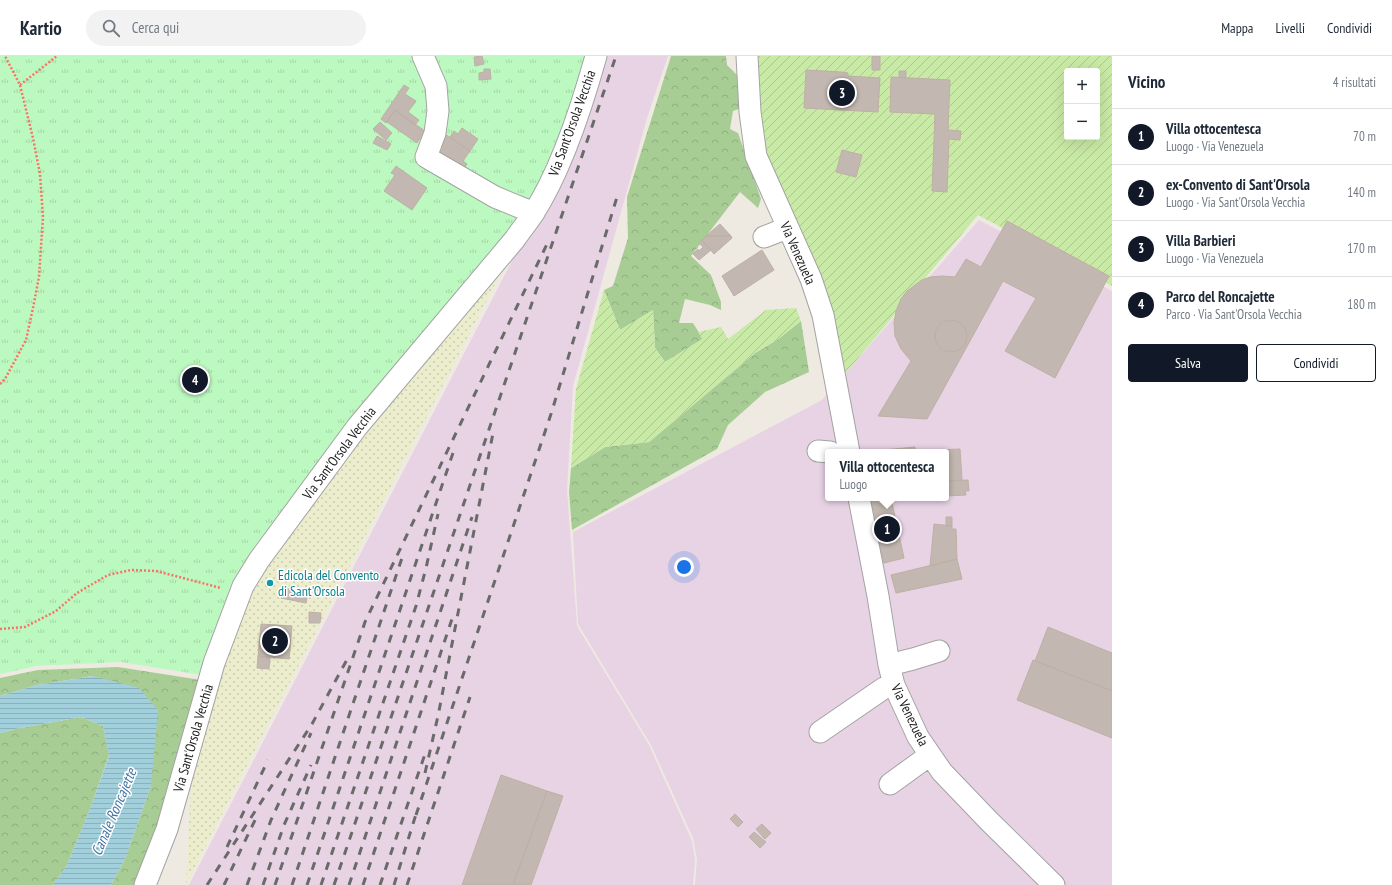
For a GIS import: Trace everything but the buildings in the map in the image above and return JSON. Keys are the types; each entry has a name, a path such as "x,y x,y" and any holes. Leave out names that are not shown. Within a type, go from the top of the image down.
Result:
{"street":[{"path":"423,56 436,86 438,111 435,133 426,157 496,197 534,213"},
{"name":"Via Sant'Orsola Vecchia","path":"145,885 167,829 214,663 239,595 259,560 357,427 515,239 534,213 566,147 590,79 596,56"},
{"name":"Via Venezuela","path":"747,56 750,112 756,156 811,279 823,315 836,449"},
{"path":"764,237 787,228"},
{"name":"Via Venezuela","path":"860,501 878,596 889,665 894,685 918,737 942,772 964,796 1054,885"},
{"path":"889,665 913,660 939,651"},
{"path":"820,732 884,688 894,685"},
{"path":"890,784 930,755"}],"path":[{"path":"0,384 5,379 26,340 34,308 40,269 43,217 40,174 34,138 20,85 5,56"},
{"path":"20,85 57,56"},
{"path":"0,629 25,627 56,611 77,593 108,575 131,570 156,571 181,576 223,588 239,595"}],"shaded area":[{"path":"598,56 668,56 647,118 573,386 567,490 577,626 649,745 692,841 695,860 693,885 189,885 571,147"},
{"path":"979,220 1112,291 1112,885 695,885 697,859 693,838 651,745 578,624 573,532 822,400"}],"green space":[{"path":"0,56 589,56 562,146 511,233 252,560 202,675 121,662 36,666 0,674"},
{"path":"671,56 726,56 727,65 742,80 742,108 733,111 730,129 738,133 761,199 758,208 740,192 691,256 711,275 721,302 721,310 710,305 685,299 679,323 693,323 703,339 665,362 655,348 653,310 620,330 604,290 613,286 628,238 627,197"},
{"path":"757,56 1112,56 1112,286 978,215 844,375 768,164 758,115"},
{"path":"510,255 186,884 192,766 219,662 264,570 357,433"},
{"path":"604,290 620,330 653,310 655,348 665,362 702,339 698,332 721,327 728,339 766,310 796,308 801,321 777,340 755,353 649,442 605,447 571,468 576,389"},
{"path":"801,321 809,372 765,392 728,425 717,449 572,530 569,492 571,468 605,447 649,442 755,353 777,340"},
{"path":"118,667 201,680 157,835 134,885 111,885 125,859 151,786 93,676 37,685 0,696 0,678 38,670"},
{"path":"81,717 103,726 109,755 90,809 67,865 53,885 0,885 0,733"}],"water":[{"name":"Canale Roncajette","path":"93,676 139,688 158,710 151,786 125,859 111,885 53,885 67,865 90,809 109,756 103,726 81,717 0,733 0,696 37,685"}],"railway":[{"path":"334,885 616,56"},
{"path":"416,815 551,414 617,197"},
{"path":"275,885 365,622 548,242"},
{"path":"425,773 438,716 494,428"},
{"path":"307,885 455,447"},
{"path":"321,885 416,606 438,514"},
{"path":"349,885 472,517"},
{"path":"292,885 404,552"},
{"path":"363,885 452,619"},
{"path":"207,885 312,724 350,654"},
{"path":"407,885 470,697"},
{"path":"247,885 271,820 311,733"},
{"path":"380,885 425,754"},
{"path":"227,847 268,760"},
{"path":"263,885 284,825 311,765"},
{"path":"394,885 417,811"},
{"path":"224,885 256,818"}],"place":[{"name":"Villa Barbieri","path":"842,93"},
{"name":"Parco del Roncajette","path":"195,380"},
{"name":"Villa ottocentesca","path":"887,529"},
{"name":"Edicola del Convento di Sant'Orsola","path":"270,583"},
{"name":"ex-Convento di Sant'Orsola","path":"275,641"}]}
